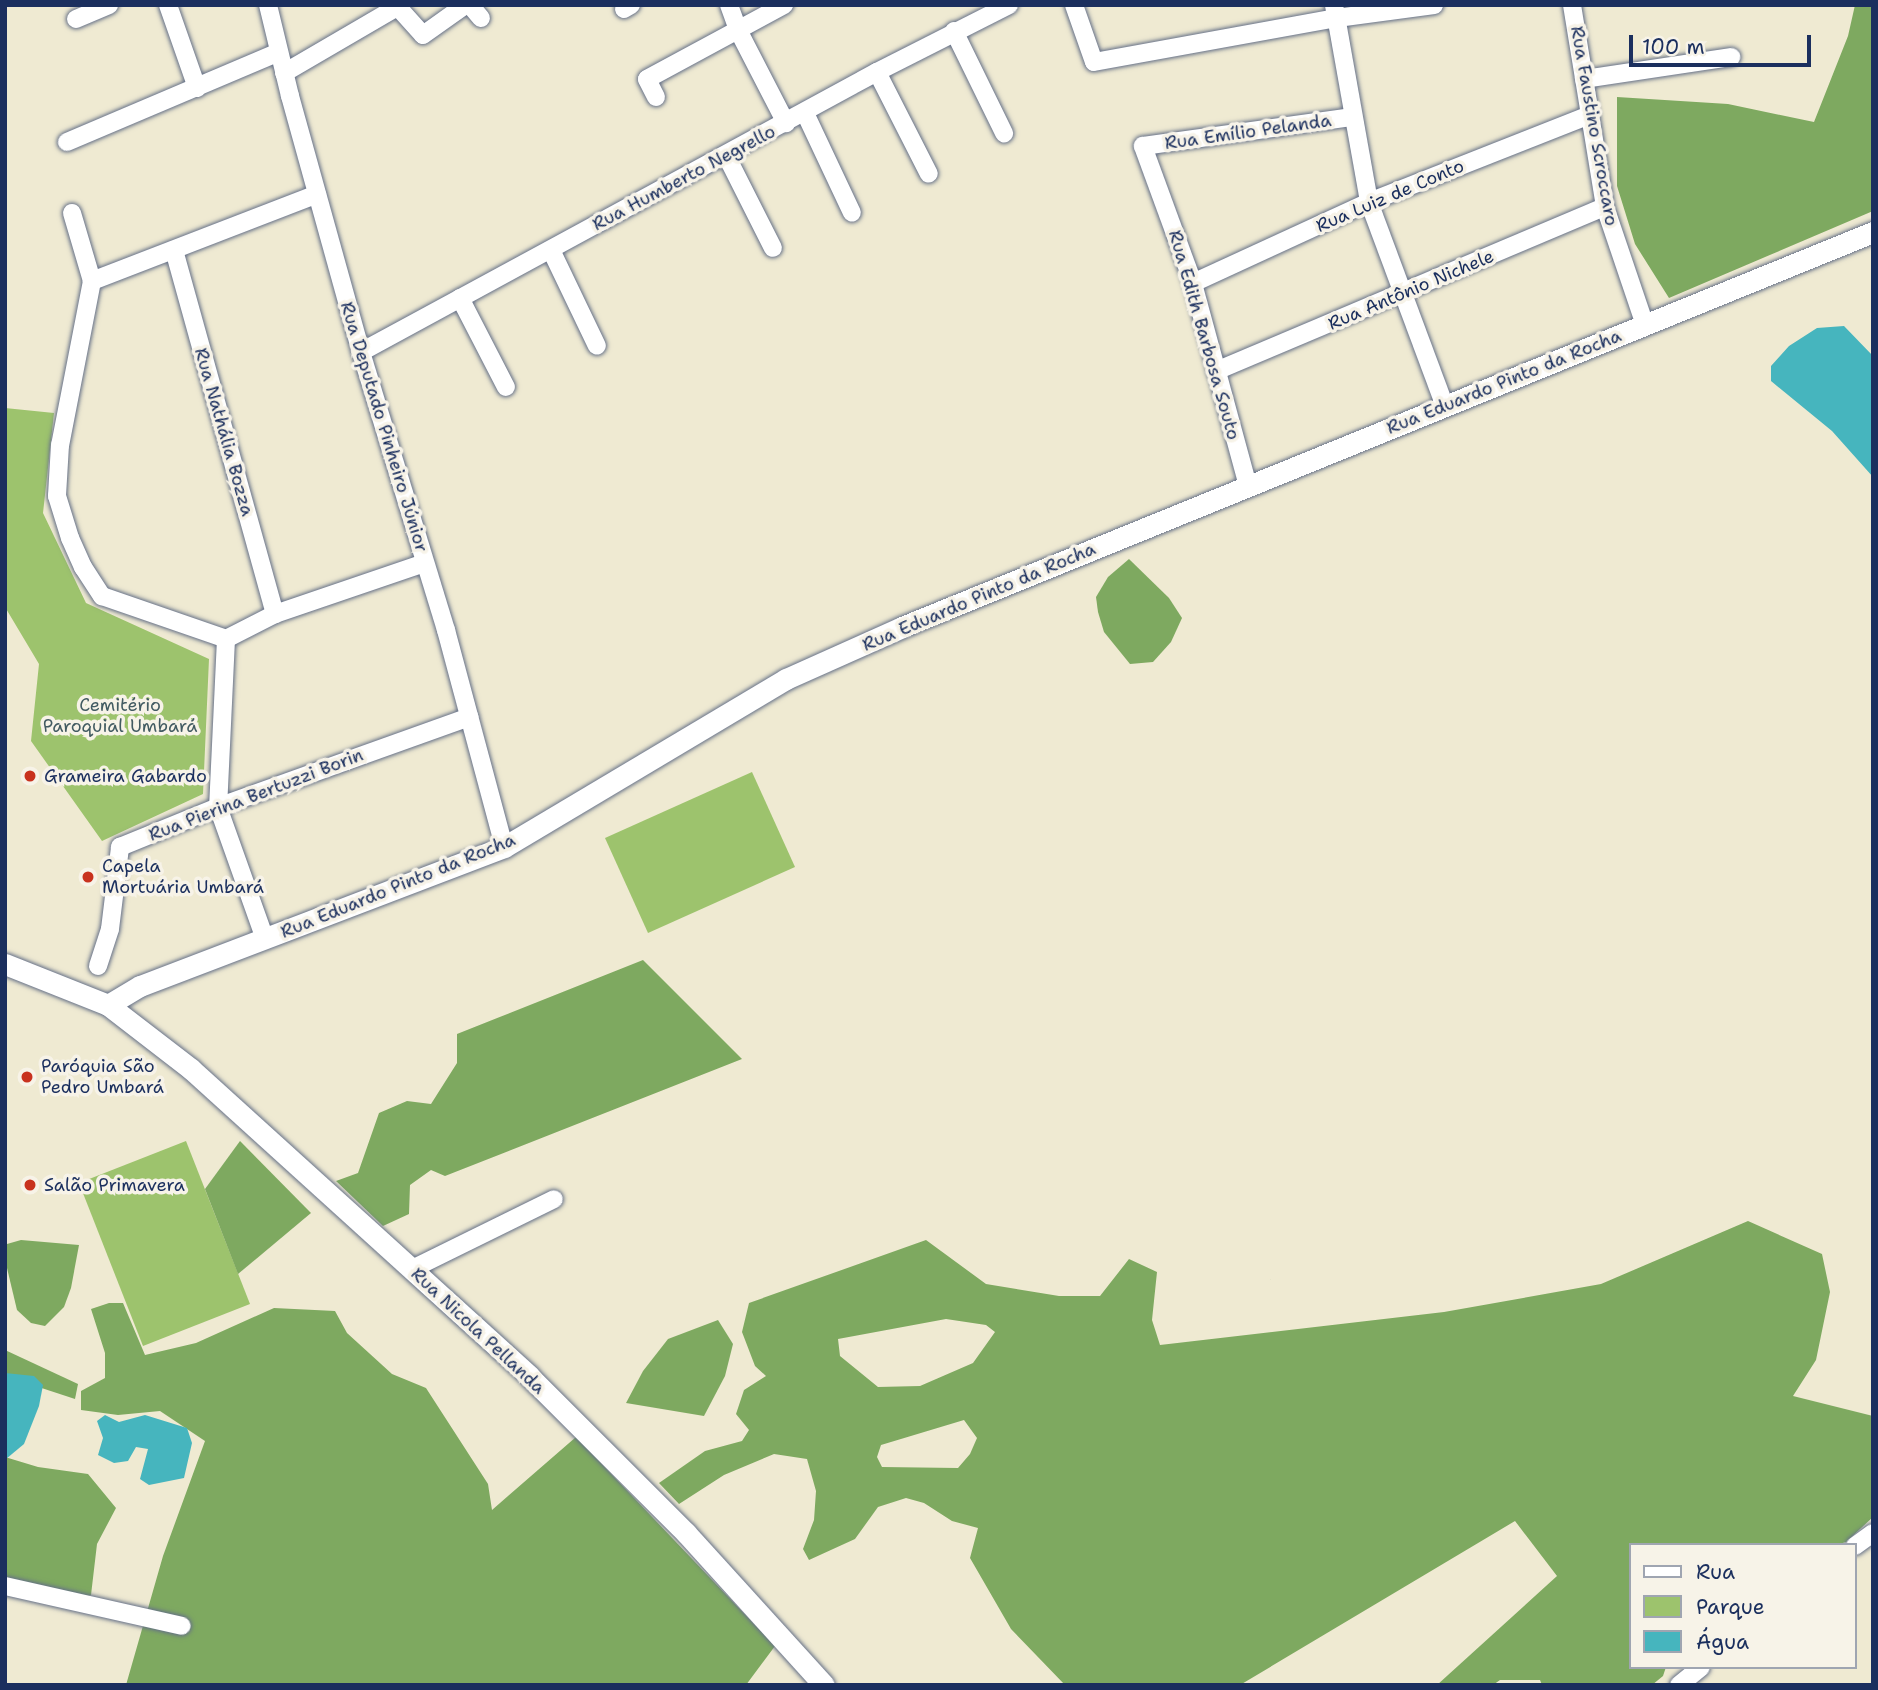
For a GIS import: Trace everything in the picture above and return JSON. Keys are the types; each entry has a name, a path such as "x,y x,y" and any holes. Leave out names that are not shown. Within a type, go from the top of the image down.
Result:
{"main road":[{"name":"Rua Eduardo Pinto da Rocha","path":"108,1005 140,986 504,847 786,679 902,627 1873,232"},
{"name":"Rua Nicola Pellanda","path":"5,964 108,1005 191,1069 529,1376 686,1533 824,1685"}],"street":[{"path":"76,19 109,5"},
{"path":"168,5 197,88"},
{"name":"Rua Deputado Pinheiro Júnior","path":"268,5 284,73 361,352 425,563 504,847"},
{"path":"729,5 738,30 786,123"},
{"path":"656,97 648,79 784,5"},
{"name":"Rua Humberto Negrello","path":"361,352 877,72 1009,5"},
{"path":"1074,5 1094,62 1336,12 1434,5"},
{"name":"Rua Faustino Scroccaro","path":"1572,5 1605,207 1645,325"},
{"path":"284,73 396,6 423,35 472,10"},
{"path":"1336,12 1369,202 1445,406"},
{"path":"954,31 1004,133"},
{"path":"67,142 279,52"},
{"path":"1584,79 1731,57"},
{"path":"877,72 929,174"},
{"path":"805,113 852,213"},
{"name":"Rua Luiz de Conto","path":"1193,283 1369,202 1590,115"},
{"name":"Rua Emílio Pelanda","path":"1143,146 1353,117"},
{"name":"Rua Edith Barbosa Souto","path":"1143,146 1193,283 1248,486"},
{"path":"726,155 773,248"},
{"path":"92,281 317,194"},
{"name":"Rua Antônio Nichele","path":"1216,371 1405,294 1605,207"},
{"path":"72,213 92,281 60,445 57,496 70,538 83,567 102,596 226,639 275,614 425,563"},
{"name":"Rua Nathália Bozza","path":"174,250 275,614"},
{"path":"551,250 597,346"},
{"path":"460,298 506,387"},
{"path":"226,639 218,807 265,939"},
{"name":"Rua Pierina Bertuzzi Borin","path":"98,966 110,929 120,847 218,807 469,718"},
{"path":"412,1269 554,1199"},
{"path":"1857,1544 1873,1532"},
{"path":"5,1586 182,1626"},
{"path":"1679,1685 1699,1669"}],"green space":[{"path":"1855,5 1873,5 1873,211 1669,298 1635,244 1617,186 1617,97 1728,104 1814,122 1848,36"},
{"name":"Cemitério Paroquial Umbará","path":"5,408 54,413 43,513 86,603 209,659 203,794 102,841 31,741 39,664 5,607"},
{"path":"1129,559 1169,598 1182,618 1171,642 1153,662 1130,664 1104,632 1098,612 1096,597 1108,577"},
{"path":"752,772 795,867 648,933 605,838"},
{"path":"643,960 742,1059 445,1176 431,1170 410,1185 409,1214 383,1226 336,1181 358,1173 379,1113 407,1101 431,1104 457,1063 457,1034"},
{"path":"186,1141 250,1304 143,1346 79,1183"},
{"path":"240,1141 311,1213 238,1274 205,1189"},
{"path":"1748,1221 1822,1254 1830,1292 1816,1360 1793,1396 1873,1416 1873,1517 1843,1543 1630,1543 1630,1669 1665,1669 1663,1676 1652,1685 1542,1685 1540,1680 1500,1680 1493,1685 1437,1685 1557,1576 1515,1521 1240,1685 1065,1685 1011,1629 970,1558 978,1528 952,1521 924,1503 906,1498 878,1507 855,1539 809,1560 803,1549 814,1520 816,1491 807,1459 774,1454 724,1475 679,1504 659,1483 705,1451 742,1441 749,1430 736,1414 744,1390 766,1376 755,1366 742,1332 749,1303 926,1240 986,1284 1059,1296 1100,1296 1129,1259 1157,1272 1152,1320 1160,1345 1444,1312 1601,1284","holes":["946,1319 986,1325 995,1332 973,1363 920,1386 878,1387 840,1356 838,1339","964,1420 977,1438 970,1454 958,1468 882,1467 877,1457 881,1445"]},
{"path":"21,1240 79,1245 71,1288 64,1307 45,1326 31,1323 17,1310 7,1268 7,1244"},
{"path":"109,1303 123,1303 145,1355 196,1343 274,1308 335,1311 347,1333 392,1374 426,1388 488,1484 492,1510 576,1437 775,1646 746,1685 126,1685 163,1556 205,1441 160,1411 118,1415 81,1410 81,1391 105,1378 105,1353 91,1309"},
{"path":"718,1320 733,1344 725,1376 704,1416 626,1403 643,1371 668,1339"},
{"path":"5,1350 78,1384 75,1399 5,1376"},
{"path":"5,1457 38,1467 88,1474 116,1508 97,1544 91,1595 71,1604 5,1590"}],"water":[{"path":"1844,326 1873,356 1873,477 1832,431 1771,381 1771,366 1789,346 1817,328"},
{"path":"5,1373 34,1376 43,1385 39,1406 24,1444 6,1459"},
{"path":"105,1415 119,1422 145,1415 187,1428 192,1443 184,1478 149,1485 140,1479 148,1449 136,1447 128,1461 114,1463 98,1455 103,1438 97,1421"}],"place":[{"name":"Grameira Gabardo","path":"30,776"},
{"name":"Capela Mortuária Umbará","path":"88,877"},
{"name":"Paróquia São Pedro Umbará","path":"27,1077"},
{"name":"Salão Primavera","path":"30,1185"}]}
